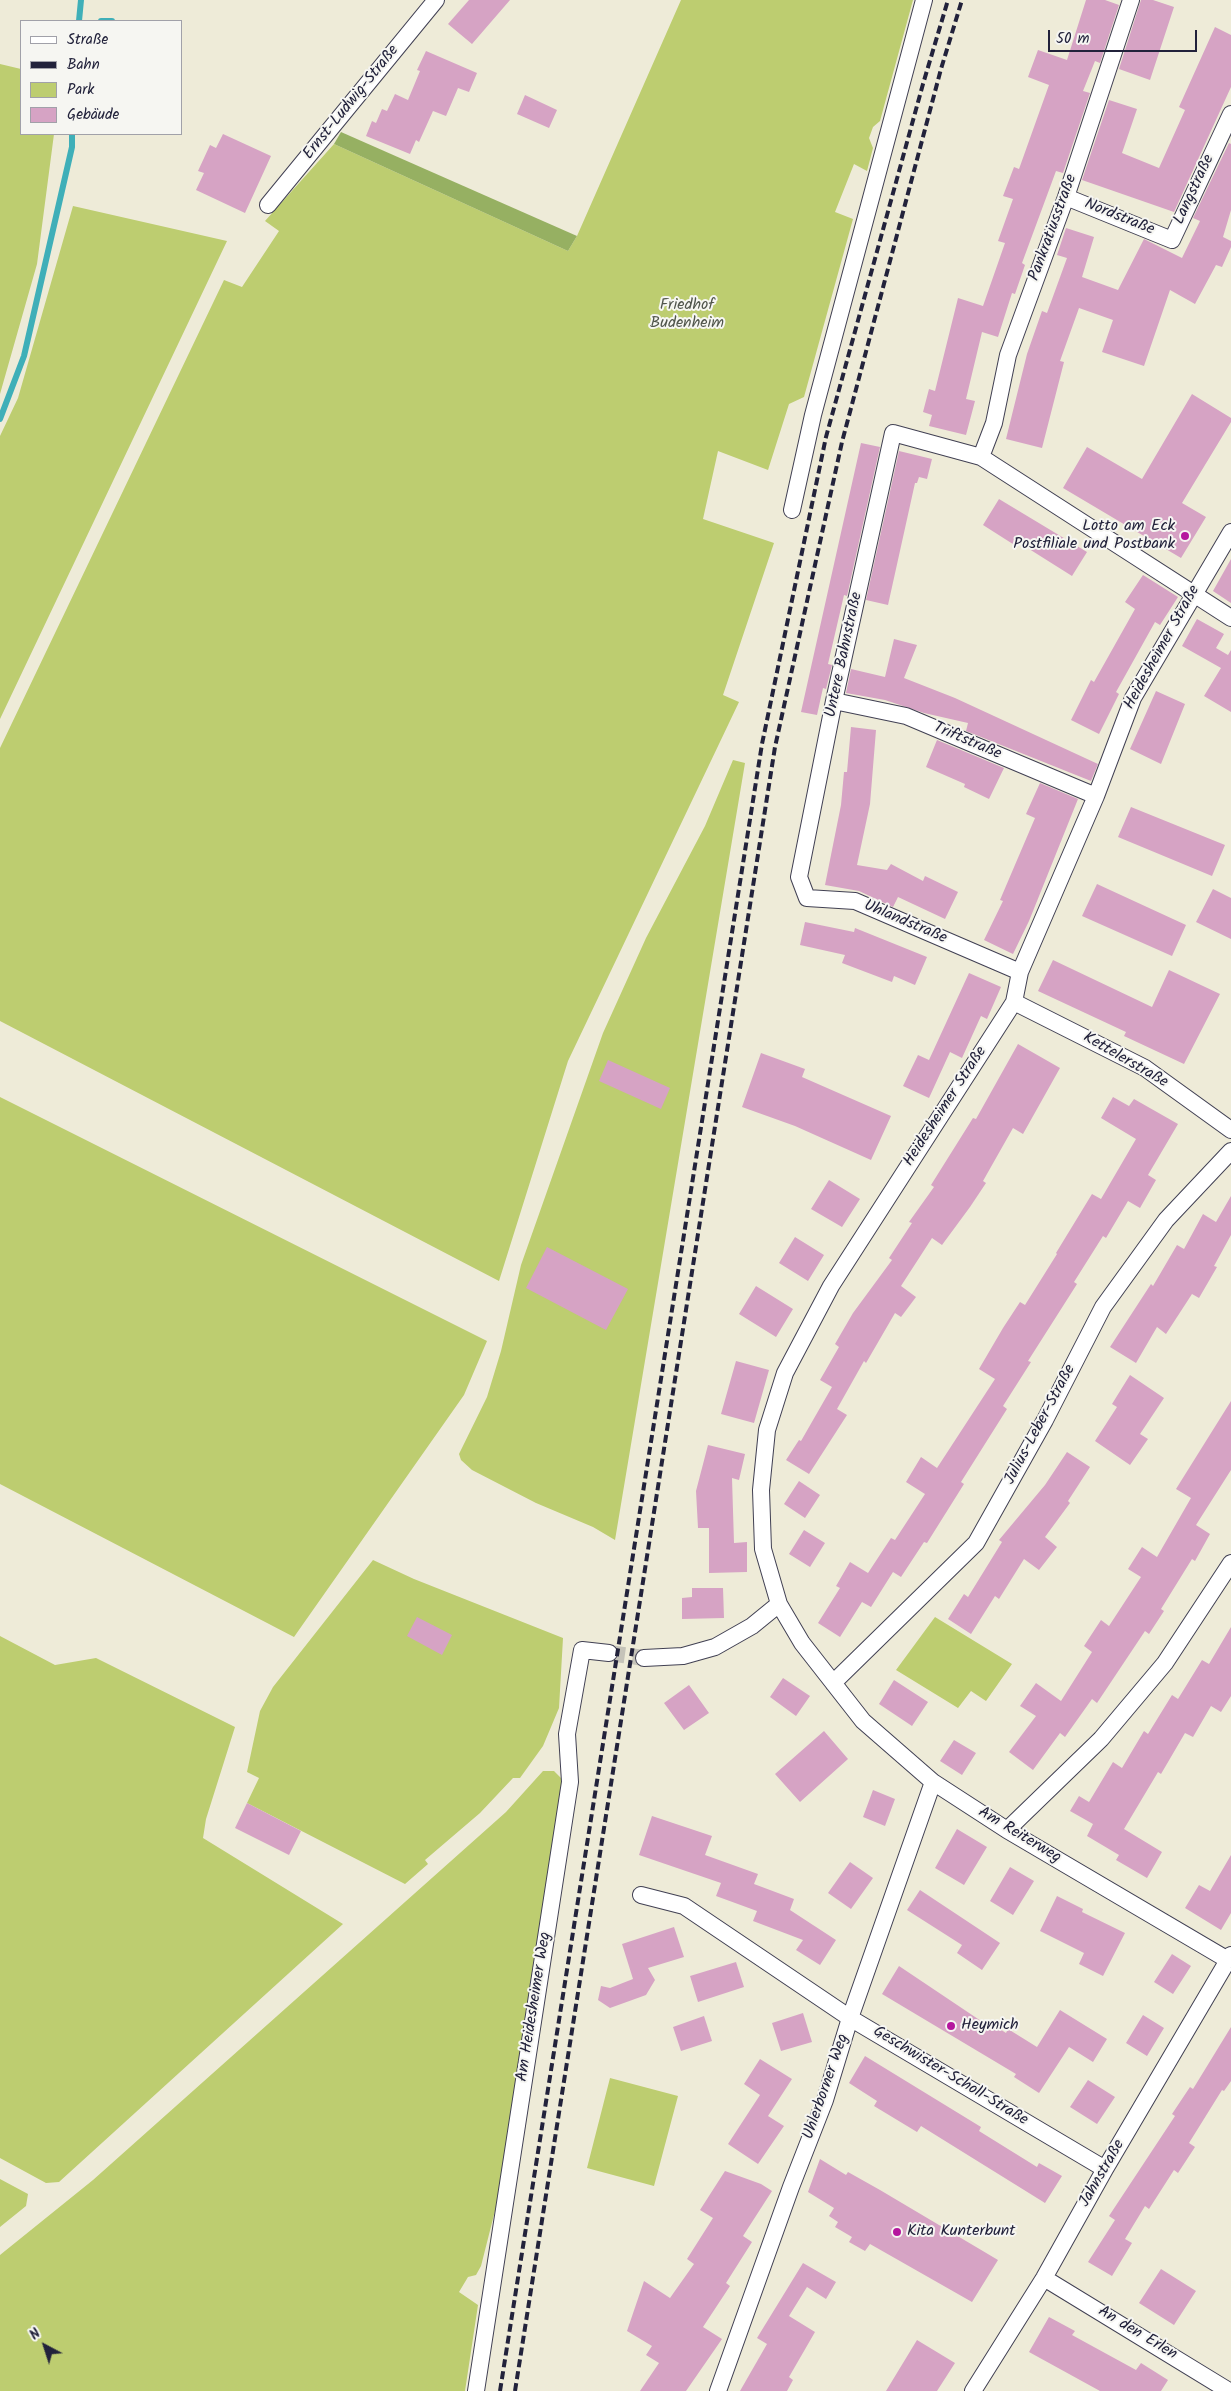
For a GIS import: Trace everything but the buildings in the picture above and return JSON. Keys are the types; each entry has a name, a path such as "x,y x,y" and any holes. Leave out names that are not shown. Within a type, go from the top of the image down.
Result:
{"street":[{"name":"Ernst-Ludwig-Straße","path":"268,206 436,0"},
{"path":"792,510 813,415 924,0"},
{"name":"Pankratiusstraße","path":"981,457 994,423 1008,355 1066,197 1131,0"},
{"name":"Langstraße","path":"1172,240 1231,114"},
{"name":"Nordstraße","path":"1066,197 1172,240"},
{"name":"Untere Bahnstraße","path":"799,877 834,701 893,433 981,457"},
{"path":"981,457 1231,618"},
{"name":"Heidesheimer Straße","path":"833,1683 802,1643 779,1604 763,1549 760,1490 767,1430 785,1373 831,1286 1014,1002 1020,972 1096,796 1133,698 1192,594 1230,534"},
{"name":"Triftstraße","path":"834,701 906,716 1096,796"},
{"name":"Uhlandstraße","path":"799,877 808,898 855,902 1020,972"},
{"name":"Kettelerstraße","path":"1014,1002 1145,1068 1231,1130"},
{"name":"Julius-Leber-Straße","path":"833,1683 976,1543 1045,1420 1103,1307 1166,1220 1231,1151"},
{"path":"1007,1830 1100,1739 1165,1663 1231,1562"},
{"path":"644,1658 683,1656 715,1647 752,1626 779,1604"},
{"name":"Am Heidesheimer Weg","path":"476,2391 570,1782 567,1734 582,1650 609,1652"},
{"name":"Am Reiterweg","path":"833,1683 863,1721 933,1782 1007,1830 1230,1958"},
{"name":"Uhlerborner Weg","path":"718,2391 791,2187 825,2100 850,2018 933,1782"},
{"name":"Geschwister-Scholl-Straße","path":"641,1895 684,1906 850,2018 1105,2169"},
{"name":"Jahnstraße","path":"973,2391 1044,2278 1105,2169 1230,1958"},
{"name":"An den Erlen","path":"1044,2278 1229,2391"}],"green space":[{"name":"Friedhof Budenheim","path":"681,0 913,0 880,121 873,127 869,138 873,148 867,171 854,164 835,212 853,219 804,397 789,404 768,470 718,451 703,519 774,543 723,695 739,702 568,1061 499,1281 0,1021 0,748 224,280 242,287 279,231 265,221 334,144 568,251 577,236"},
{"path":"0,64 20,69 20,135 54,135 37,264 0,394"},
{"path":"341,132 577,236 568,251 334,144"},
{"path":"73,206 227,241 0,719 0,436 18,398"},
{"path":"733,760 745,763 615,1540 593,1527 536,1503 472,1470 461,1460 459,1454 487,1397 501,1351 521,1265 603,1033 646,938 705,826"},
{"path":"0,1097 487,1341 464,1395 294,1637 0,1484"},
{"path":"373,1560 414,1579 563,1638 559,1708 543,1746 520,1778 513,1778 480,1813 425,1860 428,1864 405,1884 247,1803 259,1778 247,1772 260,1711 273,1687"},
{"path":"935,1617 1012,1664 986,1701 971,1691 958,1708 896,1670"},
{"path":"0,1636 55,1665 96,1658 235,1727 206,1819 203,1838 343,1924 59,2182 46,2183 0,2158"},
{"path":"543,1771 554,1771 563,1780 500,2191 481,2266 476,2275 468,2277 459,2292 478,2305 465,2391 0,2391 0,2255 93,2180 506,1812"},
{"path":"610,2078 678,2096 654,2186 587,2168"},
{"path":"0,2179 28,2194 26,2206 0,2227"}],"waterway":[{"path":"79,20 81,0"},
{"path":"0,419 24,356 72,147 72,135"}],"tunnel":[{"path":"609,1653 644,1658"}],"railway":[{"path":"500,2391 762,744 826,437 948,0"},
{"path":"515,2391 775,747 842,442 941,69 962,0"}],"place":[{"name":"Lotto am Eck Postfiliale und Postbank","path":"1185,536"},
{"name":"Heymich","path":"951,2026"},
{"name":"Kita Kunterbunt","path":"897,2232"}]}
